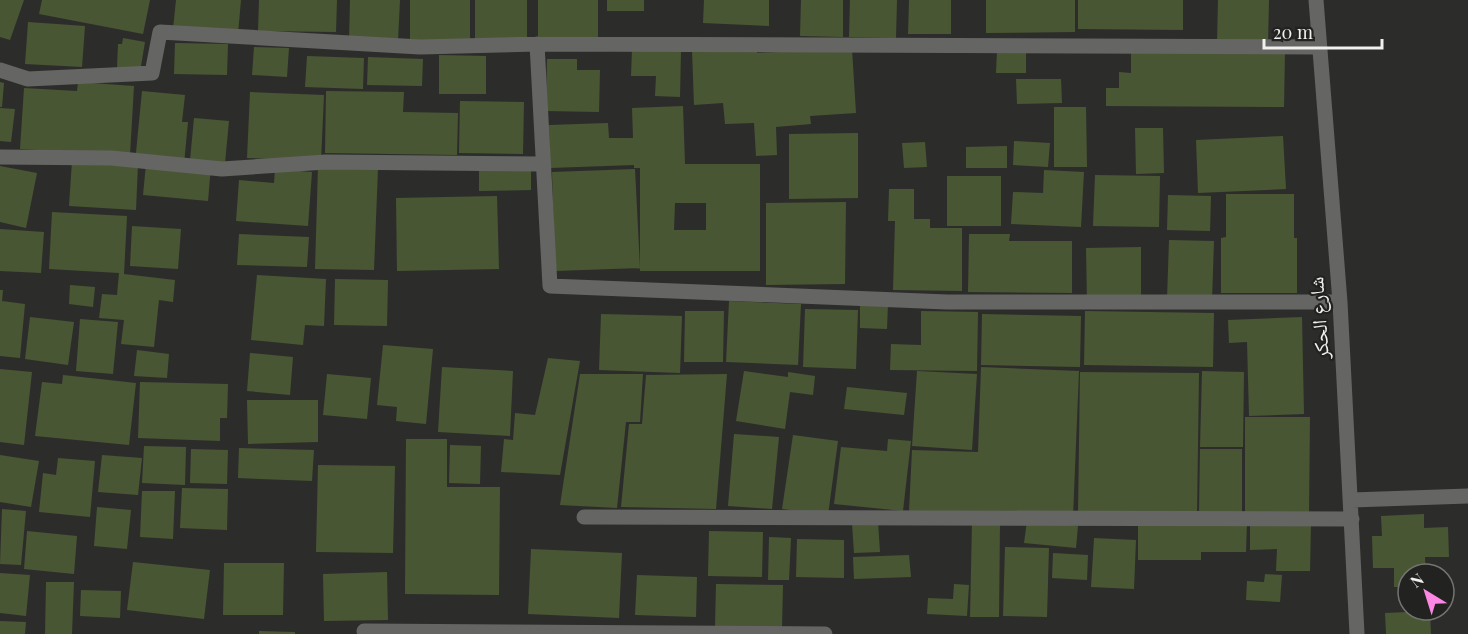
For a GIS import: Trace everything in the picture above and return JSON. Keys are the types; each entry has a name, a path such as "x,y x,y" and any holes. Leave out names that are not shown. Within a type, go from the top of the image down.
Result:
{"street":[{"name":"شارع الحكر","path":"1316,0 1340,302 1352,500 1357,634"},
{"path":"0,70 28,79 152,73 160,32 420,47 537,45 1319,47"},
{"path":"537,45 550,286 947,302 1340,302"},
{"path":"0,157 111,158 222,169 348,161 542,164"},
{"path":"1352,500 1468,496"},
{"path":"584,517 1352,519"},
{"path":"364,631 825,634"}],"building":[{"path":"0,0 24,0 10,40 0,37"},
{"path":"42,0 150,0 143,34 39,14"},
{"path":"176,0 241,0 238,34 173,29"},
{"path":"259,0 337,0 336,32 258,31"},
{"path":"350,0 400,0 398,41 349,40"},
{"path":"410,0 470,0 470,41 410,42"},
{"path":"475,0 527,0 527,41 475,42"},
{"path":"538,0 598,0 598,37 538,37"},
{"path":"607,0 644,0 644,11 607,11"},
{"path":"704,0 769,0 769,26 703,23"},
{"path":"801,0 843,0 843,37 800,36"},
{"path":"850,0 897,0 896,38 849,37"},
{"path":"909,0 951,0 951,34 908,34"},
{"path":"986,0 1075,0 1075,32 986,33"},
{"path":"1078,0 1183,0 1183,30 1078,29"},
{"path":"1218,0 1269,0 1268,43 1217,42"},
{"path":"28,22 85,26 82,67 25,64"},
{"path":"123,38 145,42 140,72 117,68 118,44 122,44"},
{"path":"175,43 228,44 227,75 174,74"},
{"path":"254,47 289,48 287,77 252,75"},
{"path":"757,48 757,53 852,49 856,113 810,116 811,124 776,127 777,155 756,156 754,123 725,124 723,103 694,105 692,50"},
{"path":"632,49 681,50 680,97 655,96 656,76 631,76"},
{"path":"1131,49 1285,50 1284,107 1106,106 1106,88 1119,88 1119,72 1131,73"},
{"path":"997,51 1026,51 1026,73 996,73"},
{"path":"439,55 486,56 486,94 439,94"},
{"path":"307,56 364,58 363,89 305,87"},
{"path":"368,57 423,59 422,86 367,85"},
{"path":"547,59 577,59 577,70 600,70 599,112 546,111"},
{"path":"1016,79 1061,79 1062,103 1017,104"},
{"path":"0,82 4,83 2,107 0,107"},
{"path":"78,82 134,86 130,155 20,149 24,88 77,91"},
{"path":"142,91 185,95 182,122 188,122 184,164 211,166 208,201 143,195 146,164 135,163"},
{"path":"326,91 404,92 403,112 458,113 457,155 325,153"},
{"path":"250,92 324,95 321,161 247,158"},
{"path":"460,101 524,102 523,154 459,153"},
{"path":"683,106 685,164 760,164 760,271 640,271 640,168 634,168 634,165 550,168 549,125 608,123 609,138 633,138 632,108","holes":["675,203 706,203 706,230 674,230"]},
{"path":"1054,107 1086,107 1087,167 1054,167"},
{"path":"0,108 15,109 11,142 0,141"},
{"path":"194,118 229,121 225,163 190,160"},
{"path":"1135,128 1163,128 1164,173 1136,174"},
{"path":"858,133 858,198 789,199 789,134"},
{"path":"1283,136 1286,189 1198,193 1196,140"},
{"path":"1014,141 1050,143 1048,167 1013,165"},
{"path":"925,142 927,167 904,168 902,143"},
{"path":"1007,146 1007,168 966,168 966,147"},
{"path":"72,161 138,164 136,210 69,206"},
{"path":"0,166 37,173 26,228 0,222"},
{"path":"318,166 378,168 374,270 315,269"},
{"path":"275,169 312,172 308,226 236,221 239,180 274,183"},
{"path":"531,169 531,190 479,191 479,170"},
{"path":"635,169 640,268 555,271 552,172"},
{"path":"1044,170 1084,172 1081,227 1011,224 1013,192 1043,193"},
{"path":"1095,175 1160,176 1159,227 1093,226"},
{"path":"947,176 1001,176 1001,226 947,226"},
{"path":"889,189 914,189 914,219 930,219 930,228 962,228 962,291 893,290 895,221 888,221"},
{"path":"1226,194 1294,194 1297,293 1221,293 1221,238 1226,237"},
{"path":"1168,195 1211,196 1210,231 1167,230"},
{"path":"497,196 499,269 397,271 396,198"},
{"path":"846,202 845,284 766,285 766,203"},
{"path":"52,212 127,216 124,274 175,280 173,302 159,300 154,347 121,344 124,320 99,318 102,294 117,295 119,273 49,269"},
{"path":"132,226 181,229 178,269 130,266"},
{"path":"0,229 44,232 41,273 0,271"},
{"path":"239,234 309,237 307,267 237,265"},
{"path":"969,234 1010,234 1009,241 1072,241 1072,293 968,292"},
{"path":"1169,240 1214,241 1212,301 1167,299"},
{"path":"1141,247 1141,302 1087,303 1086,248"},
{"path":"257,275 326,279 324,326 305,325 303,345 251,340"},
{"path":"335,279 388,280 387,326 334,325"},
{"path":"70,285 95,287 93,307 69,304"},
{"path":"0,290 3,290 2,301 25,304 20,358 0,356"},
{"path":"729,301 801,304 798,365 726,362"},
{"path":"860,303 888,304 887,329 860,328"},
{"path":"805,309 858,310 856,369 803,367"},
{"path":"685,311 724,311 723,362 684,362"},
{"path":"921,311 978,312 977,371 890,370 891,344 921,345"},
{"path":"1085,311 1214,313 1213,367 1084,365"},
{"path":"601,314 682,316 680,373 599,370"},
{"path":"982,314 1081,316 1080,367 981,365"},
{"path":"30,317 74,322 68,365 25,359"},
{"path":"1302,317 1304,414 1249,416 1247,342 1229,343 1228,320"},
{"path":"80,319 118,322 113,374 76,371"},
{"path":"383,345 433,349 426,424 396,421 397,407 377,405"},
{"path":"137,350 169,354 167,378 134,376"},
{"path":"250,353 293,357 290,395 247,391"},
{"path":"548,358 580,361 560,475 501,472 504,439 513,440 515,413 535,415"},
{"path":"442,367 513,371 510,436 438,432"},
{"path":"981,367 1079,371 1073,517 909,511 912,450 978,452"},
{"path":"0,369 32,372 24,445 0,442"},
{"path":"744,371 788,377 788,372 815,376 813,395 790,392 785,429 736,421"},
{"path":"917,371 977,374 972,450 912,446"},
{"path":"1202,371 1244,372 1243,447 1200,447"},
{"path":"1080,372 1199,373 1197,515 1078,513"},
{"path":"327,374 371,378 367,419 323,415"},
{"path":"580,374 643,374 640,422 626,422 617,508 560,505"},
{"path":"727,374 716,509 621,507 629,424 642,424 646,375"},
{"path":"63,375 136,383 129,445 35,436 42,382 62,384"},
{"path":"140,382 228,384 227,418 220,418 220,441 138,438"},
{"path":"847,387 907,393 904,415 844,409"},
{"path":"247,400 318,400 318,442 248,444"},
{"path":"1245,417 1310,417 1309,514 1245,515"},
{"path":"734,434 779,437 772,509 728,506"},
{"path":"793,435 838,441 828,515 782,509"},
{"path":"406,439 447,439 447,487 500,487 499,595 405,594"},
{"path":"888,439 911,441 903,511 834,504 841,447 887,451"},
{"path":"450,445 481,446 480,484 449,483"},
{"path":"144,446 186,447 185,485 142,483"},
{"path":"239,448 314,450 312,481 238,478"},
{"path":"191,449 228,450 227,484 190,483"},
{"path":"1200,449 1242,449 1242,514 1199,514"},
{"path":"0,455 39,461 31,507 0,502"},
{"path":"102,455 142,458 138,495 98,492"},
{"path":"58,458 95,461 90,517 39,512 43,473 56,475"},
{"path":"318,465 395,466 393,553 316,552"},
{"path":"182,488 228,489 227,530 180,528"},
{"path":"142,491 175,491 173,539 140,537"},
{"path":"97,507 131,510 127,549 94,546"},
{"path":"2,509 26,511 21,565 0,564"},
{"path":"1424,514 1424,528 1448,527 1449,557 1425,557 1425,562 1396,562 1396,587 1394,587 1394,568 1373,568 1372,536 1382,536 1381,516"},
{"path":"1027,521 1078,526 1076,548 1024,543"},
{"path":"878,522 880,552 854,553 852,524"},
{"path":"972,522 1000,522 999,617 970,617"},
{"path":"1247,522 1246,552 1201,552 1201,560 1138,560 1138,523"},
{"path":"1250,523 1311,523 1310,571 1276,571 1277,549 1250,550"},
{"path":"27,531 77,536 74,574 24,569"},
{"path":"709,531 763,532 762,577 708,576"},
{"path":"769,537 791,538 789,580 768,580"},
{"path":"1094,538 1136,540 1134,589 1091,587"},
{"path":"797,539 844,540 844,578 796,577"},
{"path":"1005,547 1049,548 1047,617 1003,616"},
{"path":"531,549 622,553 619,618 528,614"},
{"path":"1053,553 1088,555 1087,580 1052,578"},
{"path":"909,555 911,577 854,579 853,557"},
{"path":"133,562 210,570 204,619 127,610"},
{"path":"224,563 284,563 283,615 223,615"},
{"path":"387,572 388,620 324,621 323,574"},
{"path":"0,573 30,575 26,616 0,613"},
{"path":"1265,574 1282,575 1280,602 1246,600 1247,581 1264,582"},
{"path":"637,575 697,577 696,617 635,615"},
{"path":"46,582 74,582 72,634 45,634"},
{"path":"716,584 783,585 782,627 715,626"},
{"path":"954,584 969,585 967,616 927,614 928,598 953,599"},
{"path":"81,590 121,591 120,618 80,616"},
{"path":"1385,613 1396,613 1396,622 1430,622 1431,634 1386,634"},
{"path":"0,621 26,622 25,634 0,634"},
{"path":"259,631 295,632 295,634 259,634"}]}
